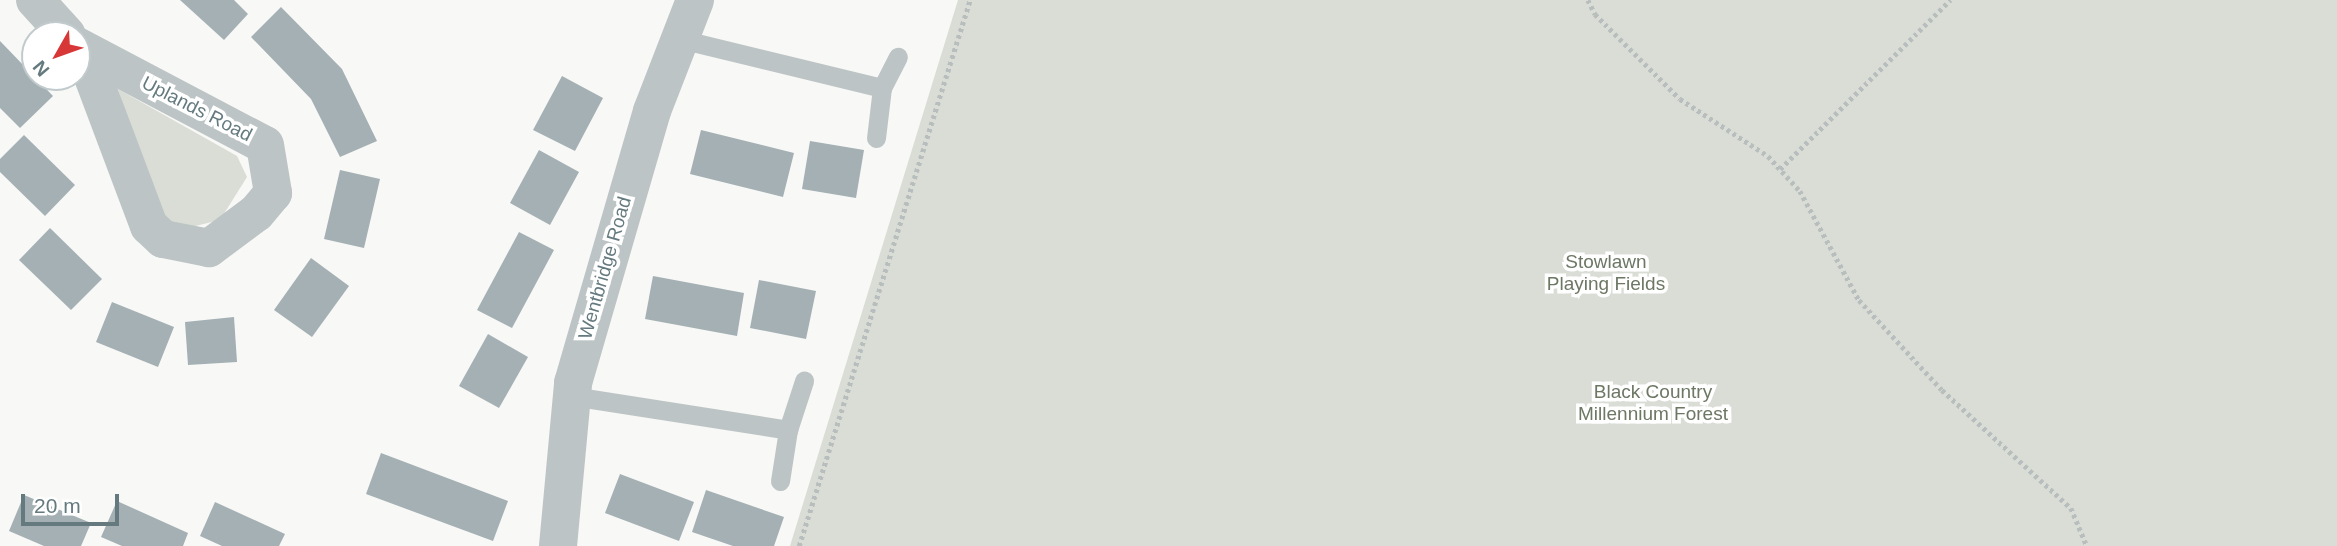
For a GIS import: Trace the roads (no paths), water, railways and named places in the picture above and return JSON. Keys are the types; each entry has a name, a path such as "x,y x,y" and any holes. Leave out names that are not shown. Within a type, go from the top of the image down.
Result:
{"street":[{"name":"Uplands Road","path":"35,0 54,21"},
{"name":"Wentbridge Road","path":"558,546 572,396 597,291 652,111 695,0"},
{"name":"Uplands Road","path":"76,45 265,145 272,193 256,213 209,248 163,239 149,226 76,45"}],"lane":[{"path":"680,39 882,88"},
{"path":"877,138 882,88 898,57"},
{"path":"780,481 788,430 804,381"},
{"path":"572,396 788,430"}],"park label":[{"name":"Stowlawn Playing Fields","path":"1606,273"},
{"name":"Black Country Millennium Forest","path":"1653,403"}]}
